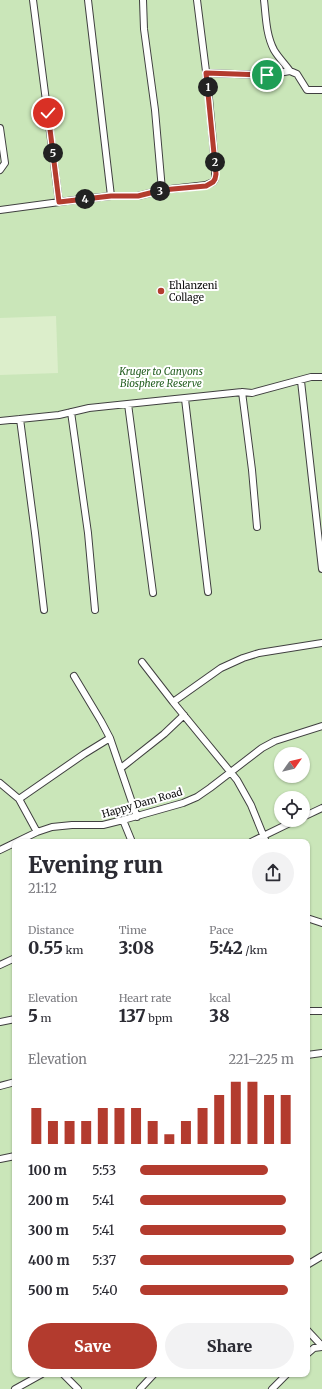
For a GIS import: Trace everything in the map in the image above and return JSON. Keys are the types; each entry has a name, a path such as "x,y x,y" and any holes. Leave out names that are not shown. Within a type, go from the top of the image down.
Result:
{"street":[{"path":"33,0 59,202"},
{"path":"88,0 111,196"},
{"path":"143,0 144,29 155,110 162,190"},
{"path":"0,210 111,196 138,196 162,190 206,186 215,179 206,73 197,0"},
{"path":"264,0 267,26 271,44 275,51 290,71 297,74 307,90 322,90"},
{"path":"206,73 267,75 290,71"},
{"path":"0,128 5,163 0,170"},
{"path":"0,421 71,412 89,408 242,392 252,393 301,381 311,377 322,377"},
{"path":"301,381 322,569"},
{"path":"242,392 252,470 257,527"},
{"path":"185,399 208,592"},
{"path":"128,404 153,593"},
{"path":"71,412 88,533 95,610"},
{"path":"20,419 44,610"},
{"path":"173,702 221,668 243,658 259,653 322,643"},
{"path":"142,662 173,702 232,772 248,799 265,839"},
{"path":"74,676 110,738 121,768 130,800 137,816"},
{"path":"121,768 164,734 184,715"},
{"name":"Happy Dam Road","path":"23,839 52,827 72,825 103,825 183,803 197,797 262,748 275,741 322,726"},
{"path":"19,799 110,738"},
{"path":"0,783 19,799 37,832"},
{"path":"310,814 322,808"},
{"path":"123,820 131,839"},
{"path":"257,839 281,827"},
{"name":"Happy Dam Road","path":"0,850 12,844"},
{"path":"310,919 322,923"},
{"path":"0,965 12,959"},
{"path":"310,1011 322,1011"},
{"path":"0,1022 12,1020"},
{"path":"310,1055 322,1053"},
{"path":"0,1086 12,1083"},
{"path":"0,1159 12,1157"},
{"path":"310,1263 322,1256"},
{"path":"310,1333 322,1347"},
{"path":"310,1351 314,1348 322,1347"},
{"path":"15,1389 37,1377"},
{"path":"66,1377 78,1389"},
{"path":"140,1389 151,1377"},
{"path":"272,1389 284,1377"}],"green space":[{"name":"Kruger to Canyons Biosphere Reserve","path":"0,0 322,0 322,1389 0,1389"},
{"path":"56,316 58,373 0,375 0,318"}],"place":[{"name":"Ehlanzeni Collage","path":"161,291"}],"route":[{"path":"48,113 59,202 111,196 138,196 147,195 162,190 206,186 213,182 216,174 206,73 267,75"}]}
